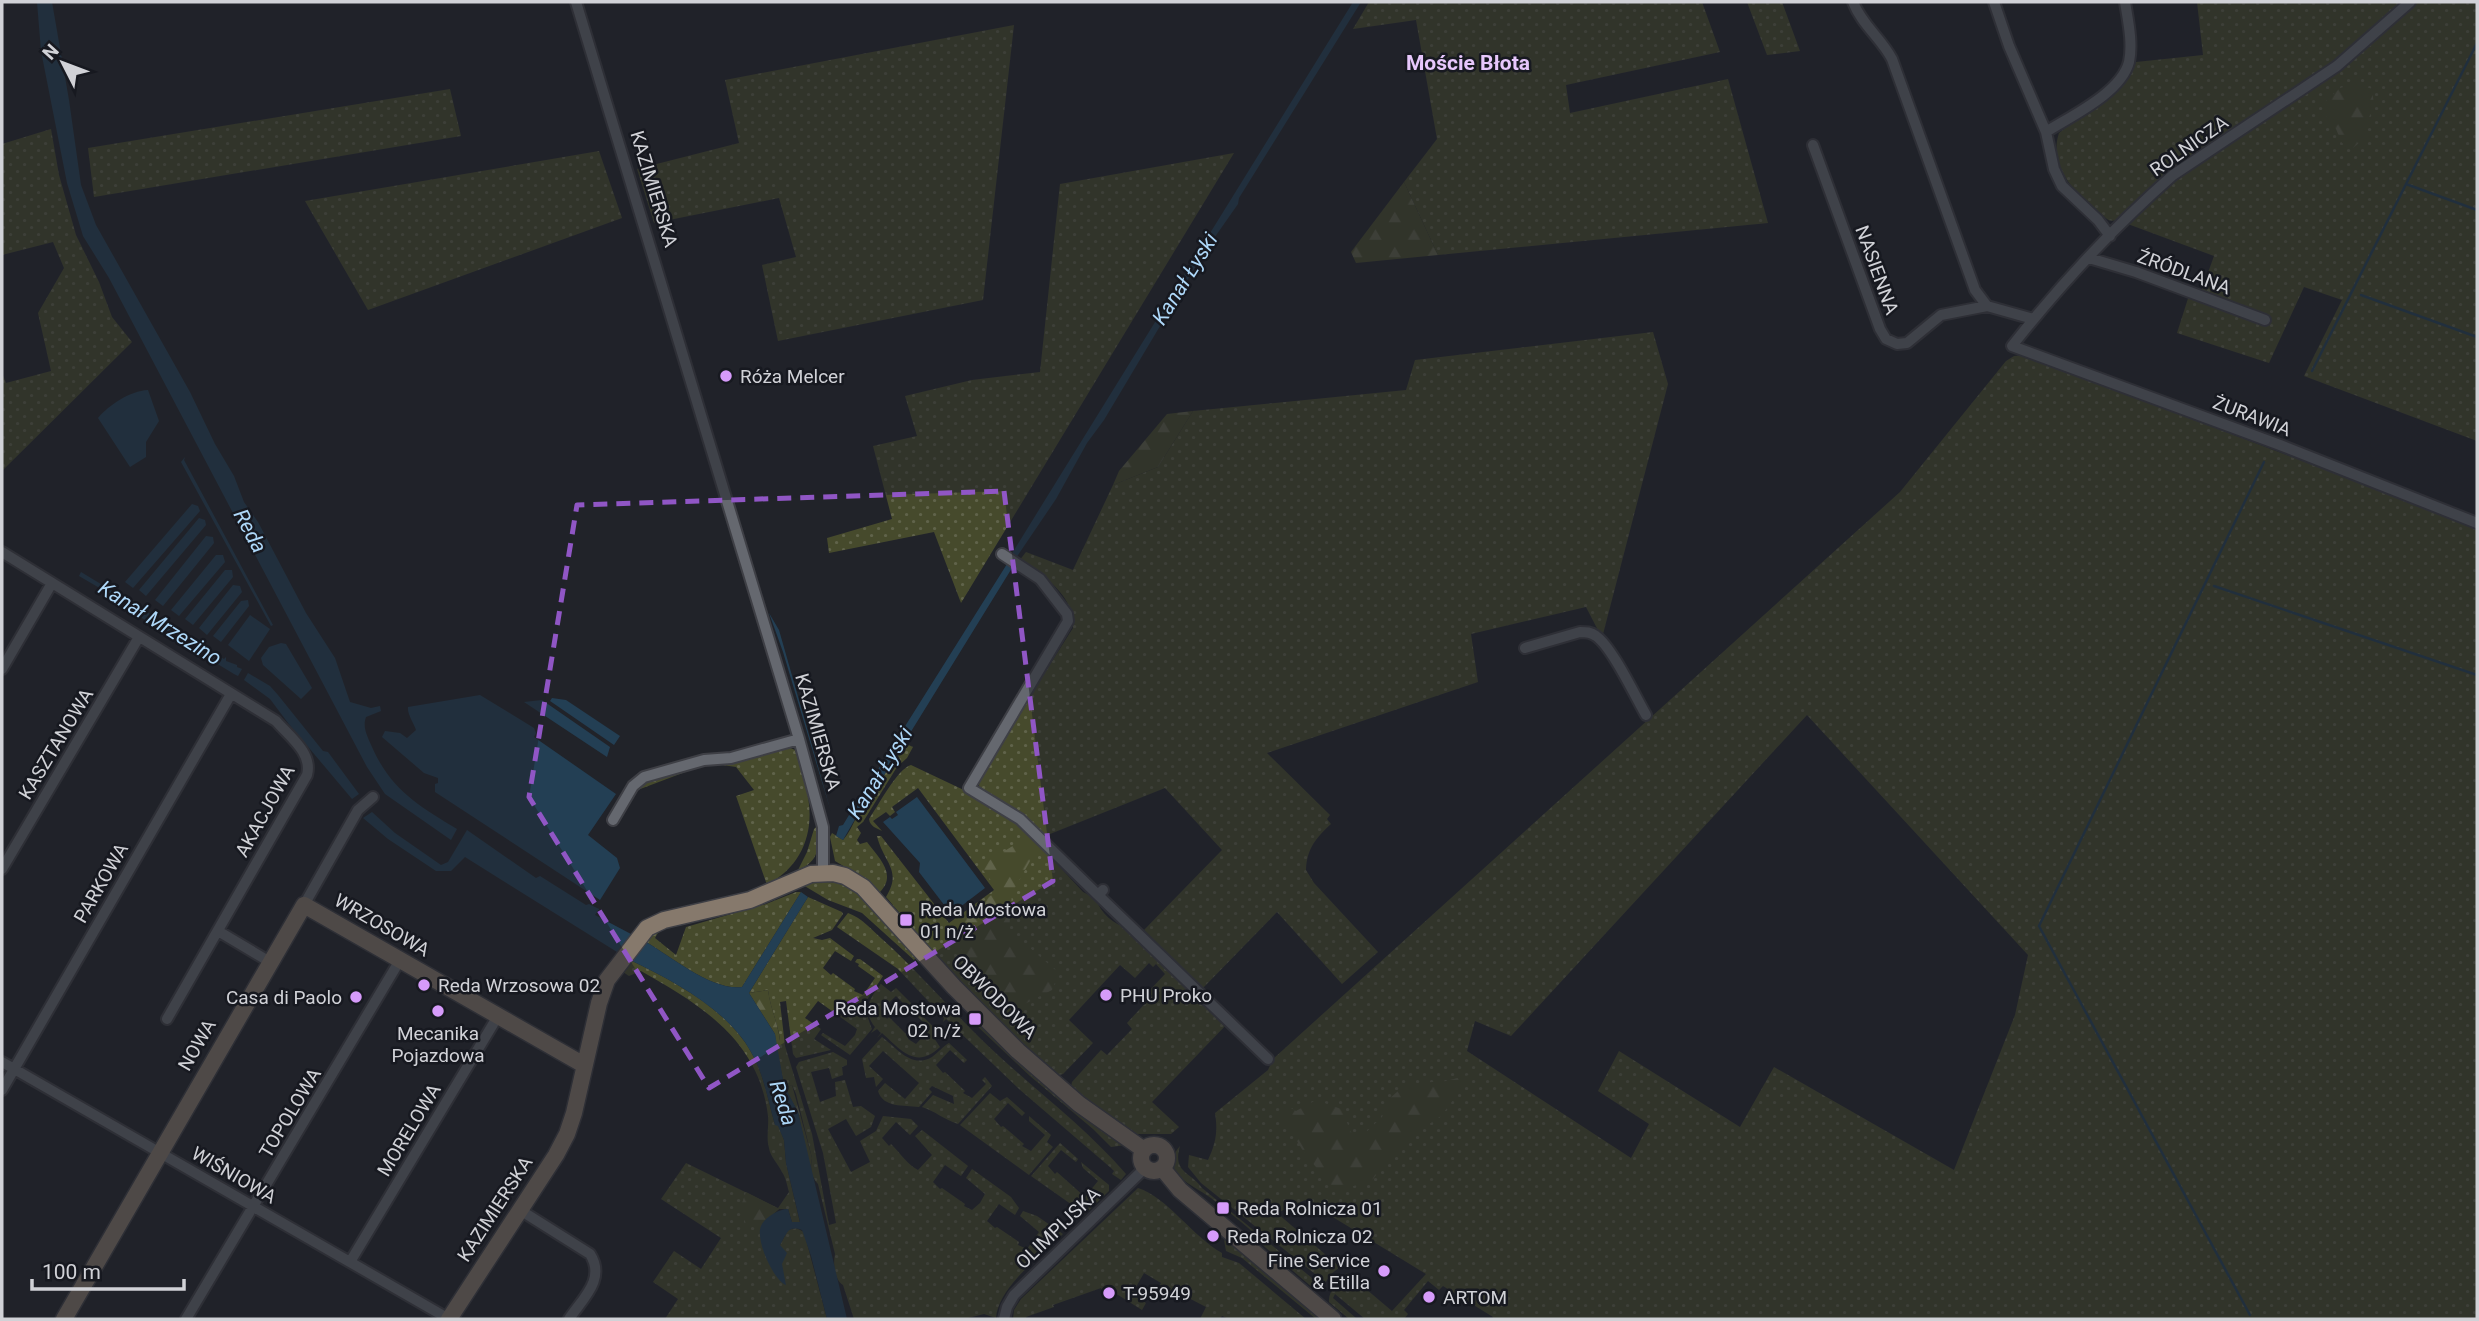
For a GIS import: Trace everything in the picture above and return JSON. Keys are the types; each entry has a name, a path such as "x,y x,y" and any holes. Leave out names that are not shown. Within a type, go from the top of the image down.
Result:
{"main road":[{"name":"KAZIMIERSKA","path":"449,1319 567,1134 607,980 642,933 664,920 750,900 811,874 824,873"},
{"name":"OBWODOWA","path":"824,873 845,876 863,887 954,987 1018,1051 1333,1319"},
{"name":"WRZOSOWA","path":"304,905 584,1065"},
{"name":"NOWA","path":"64,1319 304,905"}],"street":[{"name":"KAZIMIERSKA","path":"576,2 799,738 823,827 824,873"},
{"path":"1853,2 1865,25 1882,41 1892,60 1975,290 1987,306"},
{"path":"1994,2 2009,46 2046,132 2054,169 2062,186 2098,220 2110,236"},
{"path":"2046,132 2107,92 2124,75 2129,62 2131,43 2125,2"},
{"name":"ROLNICZA","path":"2012,346 2110,236 2173,175 2337,66 2410,2"},
{"name":"NASIENNA","path":"1813,145 1886,339 1897,344 1907,342 1941,315 1987,306 2034,319"},
{"name":"ŹRÓDLANA","path":"2090,258 2136,272 2265,320"},
{"name":"ŻURAWIA","path":"2012,346 2477,523"},
{"name":"AKACJOWA","path":"2,552 276,721 308,757 307,775 167,1019"},
{"path":"1002,554 1040,579 1067,614 1068,621 969,788 1020,819 1101,892 1268,1059"},
{"path":"2,669 52,583"},
{"path":"1525,648 1580,632 1595,635 1615,661 1646,715"},
{"name":"KASZTANOWA","path":"2,869 139,637"},
{"name":"PARKOWA","path":"2,1090 231,694"},
{"path":"613,820 633,786 644,777 704,760 731,758 799,738"},
{"name":"NOWA","path":"304,905 358,810 373,797"},
{"path":"218,931 270,962"},
{"name":"TOPOLOWA","path":"186,1319 400,960"},
{"name":"MORELOWA","path":"350,1262 498,1016"},
{"name":"WIŚNIOWA","path":"2,1062 449,1319"},
{"name":"OLIMPIJSKA","path":"1004,1319 1007,1307 1020,1289 1151,1162"},
{"path":"520,1210 590,1254 596,1264 597,1277 569,1319"}],"highlighted area":[{"path":"1004,491 1053,881 709,1088 529,797 577,505"}],"green space":[{"path":"1369,2 1702,2 1720,52 1566,85 1570,113 1728,79 1768,223 1438,255 1404,182 1437,139 1416,20 1353,29"},
{"path":"1747,2 1782,2 1800,51 1767,55"},
{"path":"2197,2 2477,2 2477,441 2304,376 2342,300 2304,287 2269,363 2177,333 2191,289 2201,292 2214,256 2117,220 2109,220 2081,197 2066,178 2057,157 2059,133 2129,78 2136,62 2203,55"},
{"path":"1014,25 983,300 778,341 762,265 796,257 779,198 654,223 637,169 739,143 725,80"},
{"path":"2356,83 2372,89 2374,105 2368,120 2366,137 2353,148 2342,143 2336,129 2325,115 2326,101 2340,88"},
{"path":"450,89 461,136 94,197 88,148"},
{"path":"51,129 59,175 76,235 99,282 112,317 132,342 2,471 2,373 6,383 51,371 38,313 64,268 53,242 2,255 2,144"},
{"path":"599,151 622,218 368,310 305,201"},
{"path":"1234,153 961,603 934,532 829,553 827,538 892,519 873,446 917,436 905,396 972,380 1040,372 1060,184"},
{"path":"1404,182 1438,255 1356,263 1351,252"},
{"path":"1653,332 1668,384 1602,638 1586,607 1471,634 1478,682 1267,753 1330,815 1327,819 1331,824 1313,844 1306,870 1314,883 1378,952 1342,984 1277,912 1203,988 1144,930 1222,850 1165,788 1045,836 985,795 979,786 980,775 1073,628 1072,613 1063,595 1042,575 1019,561 1026,552 1073,570 1113,485 1158,467 1193,411 1406,390 1415,360"},
{"path":"2023,355 2477,527 2477,1319 1492,1319 1493,1317 1443,1286 1439,1290 1428,1281 1404,1310 1408,1314 1404,1319 1365,1319 1335,1294 1333,1298 1357,1319 1349,1319 1329,1302 1332,1290 1347,1273 1392,1311 1426,1274 1305,1200 1277,1213 1340,1267 1331,1274 1322,1288 1313,1288 1252,1236 1254,1233 1181,1178 1173,1164 1174,1155 1180,1146 1179,1162 1184,1171 1318,1283 1320,1278 1201,1183 1188,1167 1189,1155 1208,1160 1216,1137 1215,1113 1268,1070 1273,1059 1900,492 2006,361","holes":["1807,715 2028,955 2015,1015 1954,1170 1774,1067 1740,1127 1619,1051 1598,1091 1649,1124 1631,1158 1467,1051 1475,1021 1511,1036"]},
{"path":"1193,411 1158,467 1113,485 1119,471 1167,414"},
{"path":"904,743 913,747 907,758 897,767 863,822 857,827 861,833 857,840 860,844 867,842 887,873 887,880 879,893 862,877 835,861 830,837 832,833 843,840 847,835"},
{"path":"786,746 795,750 799,763 802,763 807,782 809,828 799,855 791,866 767,885 736,796 754,790 736,767 709,763 635,791 631,800 634,788 646,779 709,762 729,760 772,747"},
{"path":"911,765 968,792 1018,822 1083,892 1095,898 1108,918 1129,928 1227,1024 1152,1102 1179,1127 1171,1134 1134,1134 1091,1107 1071,1087 1072,1082 1101,1050 1107,1055 1132,1029 1127,1023 1152,996 1148,992 1165,974 1156,964 1153,967 1149,963 1135,978 1120,965 1069,1020 1093,1043 1063,1074 1056,1076 976,1002 886,897 893,880 892,873 877,836 881,836 949,923 994,890 918,788 892,807 895,812 890,816 886,812 873,821 882,831 871,824 869,819 888,789 900,773"},
{"path":"818,825 817,852 811,862 798,870 814,829"},
{"path":"1029,836 1038,847 1012,893 1009,930 1059,973 1052,990 1013,1010 959,947 947,938 948,928 998,890 980,866"},
{"path":"820,881 837,883 857,891 917,956 914,960 862,913 828,900 803,885"},
{"path":"801,892 742,987 730,987 705,978 646,942 659,931 655,938 676,955 686,927 766,904"},
{"path":"808,897 843,914 832,930 813,938 830,938 854,956 851,961 835,951 823,968 863,995 875,978 858,966 855,962 857,959 883,976 867,1001 866,1012 872,1029 850,1055 821,1035 823,1033 845,1046 857,1029 818,1001 805,1018 821,1029 814,1039 831,1050 796,1058 793,1054 786,1001 780,1002 785,1046 812,1134 829,1225 836,1223 823,1153 796,1067 799,1062 833,1052 847,1060 847,1065 842,1067 843,1075 832,1079 829,1068 811,1072 820,1102 836,1096 835,1082 845,1080 853,1107 861,1106 875,1116 871,1127 856,1136 846,1119 828,1129 851,1172 870,1162 860,1141 876,1131 883,1116 911,1119 918,1126 910,1135 896,1122 882,1138 911,1166 918,1170 932,1155 915,1136 922,1130 968,1166 961,1176 945,1165 933,1182 940,1189 972,1210 985,1194 966,1178 972,1169 1011,1197 1019,1208 1015,1215 999,1204 987,1221 1019,1242 1018,1245 1027,1249 1039,1232 1020,1216 1023,1211 1037,1216 1063,1234 1013,1283 1004,1295 996,1318 984,1314 964,1319 854,1319 843,1285 835,1271 835,1254 818,1184 812,1172 812,1158 796,1094 792,1085 785,1088 784,1085 776,1045 780,1040 779,1034 768,990 749,993"},
{"path":"848,913 870,928 981,1039 1092,1138 1126,1174 1121,1180 946,1019 943,1022 944,1018 898,969 837,927"},
{"path":"632,961 699,998 729,1023 751,1052 762,1078 775,1125 778,1125 784,1140 786,1163 800,1223 792,1222 788,1209 779,1209 762,1224 782,1264 780,1245 788,1230 796,1228 804,1232 827,1319 665,1319 678,1299 653,1282 674,1251 701,1269 721,1238 661,1199 686,1163 778,1208 789,1192 785,1177 770,1151 768,1116 762,1089 753,1066 740,1046 724,1028 685,997 641,971 629,976 623,972"},
{"path":"881,984 891,992 896,988 912,1004 909,1009 896,996 881,1010 887,1019 889,1017 908,1039 916,1044 930,1029 916,1015 915,1009 939,1032 934,1038 940,1047 931,1054 916,1057 902,1051 882,1033 877,1038 881,1033 877,1029 871,1033 875,1027 869,1016 869,1005"},
{"path":"768,990 780,1041 776,1045 775,1034 749,993"},
{"path":"980,1021 1126,1145 1111,1147 976,1025"},
{"path":"882,1037 905,1056 917,1060 932,1057 949,1043 967,1060 964,1063 950,1050 936,1065 965,1091 963,1093 972,1098 986,1084 982,1080 985,1077 992,1086 958,1124 922,1107 933,1095 954,1104 953,1096 932,1086 929,1089 932,1092 919,1107 889,1103 878,1091 885,1083 905,1099 919,1083 883,1051 869,1066 883,1079 876,1087 874,1077 866,1078 862,1059"},
{"path":"1473,1074 1441,1116 1400,1144 1373,1179 1337,1192 1305,1154 1279,1112 1284,1104 1296,1111 1316,1100 1341,1109 1352,1134 1362,1136 1382,1117 1388,1100 1406,1084 1446,1081"},
{"path":"792,1085 812,1158 810,1169 798,1112 785,1088"},
{"path":"990,1093 1000,1101 1007,1097 1025,1113 1022,1116 1008,1103 994,1119 1024,1144 1022,1146 1031,1151 1045,1135 1029,1121 1029,1116 1051,1135 1047,1142 1053,1147 1029,1175 960,1125"},
{"path":"1060,1143 1078,1159 1076,1162 1061,1150 1048,1166 1055,1174 1057,1172 1085,1197 1098,1181 1083,1168 1081,1162 1109,1185 1109,1191 1085,1214 1031,1176"},
{"path":"1138,1188 1170,1208 1222,1253 1222,1257 1239,1263 1306,1319 1229,1319 1222,1316 1220,1319 1200,1319 1206,1307 1179,1293 1176,1297 1168,1293 1171,1288 1160,1285 1161,1283 1144,1273 1132,1294 1146,1303 1142,1310 1115,1293 1111,1297 1112,1293 1108,1290 1104,1295 1101,1288 1053,1305 1054,1307 1026,1317 1027,1319 1013,1319 1014,1310 1021,1299"},
{"path":"746,1192 779,1209 760,1229 746,1225 741,1206"},
{"path":"1224,1240 1242,1249 1325,1319 1316,1319 1242,1258 1226,1251"}],"water":[{"name":"Reda","path":"37,2 52,2 81,185 96,225 190,392 234,476 244,502 258,522 306,613 335,658 350,702 371,708 380,706 381,711 366,717 365,725 367,736 380,762 407,796 457,829 451,840 385,794 367,767 109,278 83,236 67,183 41,51"},
{"name":"Kanał Łyski","path":"1353,2 1361,2 1239,198 1238,204 1203,254 1104,420 1087,443 1056,499 1016,558 1011,555"},
{"path":"148,390 159,421 146,442 146,457 130,467 98,418 120,400"},
{"path":"185,457 184,460 273,625 271,626 181,462"},
{"path":"192,504 198,506 200,511 133,588 125,582"},
{"path":"199,518 205,520 206,525 146,596 139,590"},
{"path":"206,536 213,537 214,543 163,606 155,600"},
{"path":"216,555 223,555 225,562 179,616 171,610"},
{"name":"Kanał Łyski","path":"1007,564 1012,568 870,798 843,840 836,836 839,826 843,825 849,815 852,816 865,790"},
{"path":"225,570 232,570 233,577 193,625 185,619"},
{"name":"Kanał Mrzezino","path":"81,572 119,595 123,594 122,597 133,603 135,601 135,604 150,614 152,612 152,615 167,622 167,625 210,648 210,651 224,659 226,657 226,661 242,669 238,676 122,606 103,590 79,576"},
{"path":"233,585 240,586 242,592 207,635 199,628"},
{"path":"248,600 249,606 221,642 213,636 241,601"},
{"path":"769,613 779,630 831,812 783,652"},
{"path":"250,615 270,629 249,661 228,645"},
{"path":"286,644 312,688 301,699 263,665 261,658 269,647"},
{"path":"248,673 270,686 323,751 328,752 359,794 352,799 270,699 244,680"},
{"path":"480,695 534,728 534,737 616,794 588,835 617,858 620,868 600,900 435,792 438,778 424,773 382,737 385,731 400,733 407,738 416,730 408,707"},
{"path":"552,698 566,700 620,736 614,745 550,701"},
{"path":"542,700 610,747 607,757 524,702"},
{"path":"917,797 985,888 951,914 919,872 920,863 883,822 898,815 896,812"},
{"path":"372,812 395,833 441,865 448,862 467,830 536,878 540,876 586,905 599,909 595,915 631,934 617,952 465,857 451,871 436,871 388,839 363,818"},
{"name":"Reda","path":"801,892 808,897 749,993 775,1034 784,1085 798,1112 847,1319 827,1319 802,1230 790,1230 780,1245 787,1253 782,1264 786,1285 771,1268 763,1249 761,1226 769,1217 788,1209 792,1222 800,1222 786,1163 784,1140 775,1125 762,1078 751,1052 729,1023 715,1010 682,988 632,961 646,942 705,978 730,987 742,987"}],"waterway":[{"path":"2312,371 2477,43"},
{"path":"2406,184 2477,210"},
{"path":"2361,295 2477,337"},
{"path":"2250,1315 2039,926 2264,462"},
{"path":"2214,586 2477,675"}],"place":[{"name":"Róża Melcer","path":"726,376"},
{"name":"Reda Mostowa 01 n/ż","path":"906,920"},
{"name":"Reda Wrzosowa 02","path":"424,985"},
{"name":"PHU Proko","path":"1106,995"},
{"name":"Casa di Paolo","path":"356,997"},
{"name":"Mecanika Pojazdowa","path":"438,1011"},
{"name":"Reda Mostowa 02 n/ż","path":"975,1019"},
{"name":"Reda Rolnicza 01","path":"1223,1208"},
{"name":"Reda Rolnicza 02","path":"1213,1236"},
{"name":"Fine Service & Etilla","path":"1384,1271"},
{"name":"T-95949","path":"1109,1293"},
{"name":"ARTOM","path":"1429,1297"}],"district":[{"name":"Moście Błota","path":"1468,63"}]}
